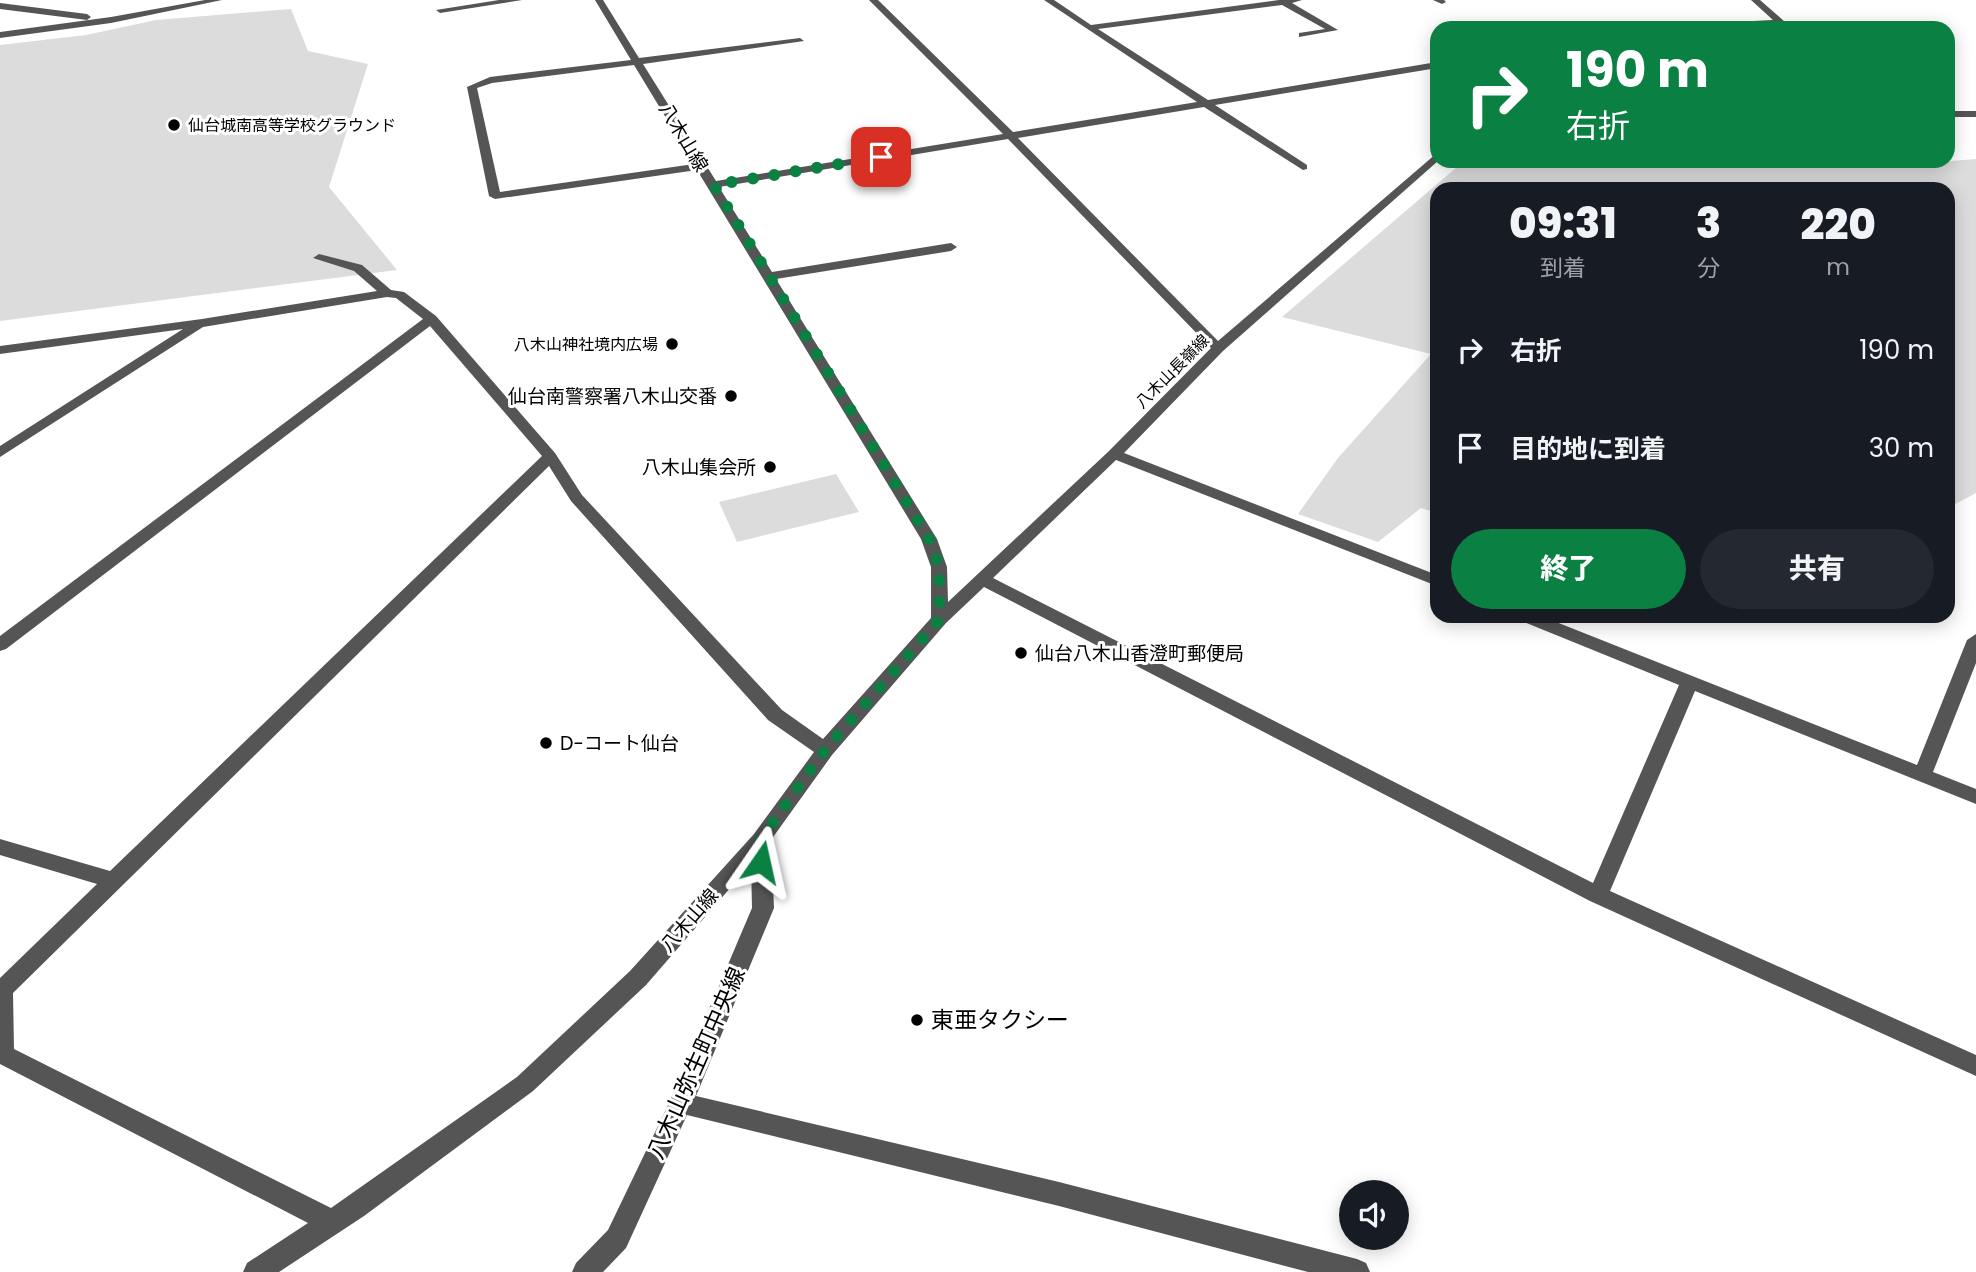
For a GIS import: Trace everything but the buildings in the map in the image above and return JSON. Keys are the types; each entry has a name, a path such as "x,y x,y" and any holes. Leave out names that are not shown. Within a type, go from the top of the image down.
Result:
{"street":[{"path":"0,35 111,20 218,0"},
{"path":"440,10 518,0"},
{"name":"八木山線","path":"256,1272 332,1222 525,1084 638,978 761,839 825,750 940,619 939,566 929,539 599,0"},
{"path":"873,0 1010,135 1218,348"},
{"path":"1048,0 1303,167"},
{"path":"1092,27 1298,0"},
{"path":"1755,0 1780,21"},
{"path":"1281,1 1334,30 1303,35"},
{"path":"0,6 111,20"},
{"path":"700,166 495,196 472,87 490,80 800,41"},
{"path":"714,185 1430,66"},
{"path":"1955,114 1976,114"},
{"name":"八木山長嶺線","path":"940,619 1114,454 1218,348 1430,162"},
{"path":"770,276 951,247"},
{"path":"319,258 358,268 387,293"},
{"path":"0,350 202,323 387,293 400,295 431,319 550,456 576,498 775,715 825,750"},
{"path":"0,645 431,319"},
{"path":"0,453 202,323"},
{"path":"1114,454 1430,578"},
{"path":"332,1222 2,1054 2,990 550,456"},
{"path":"982,579 1598,895 1976,1066"},
{"path":"1543,623 1976,797"},
{"path":"1922,776 1976,640"},
{"path":"1598,895 1690,681"},
{"name":"八木山弥生町中央線","path":"584,1272 617,1239 681,1103 763,908 761,839"},
{"path":"0,847 116,881"},
{"path":"681,1103 1059,1194 1357,1272"}],"shaded area":[{"name":"仙台城南高等学校グラウンド","path":"291,9 308,51 368,64 329,187 397,270 0,321 0,45 86,35 156,20"},
{"path":"1976,159 1976,493 1955,504 1955,182 1440,182 1456,168 1955,168 1955,161"},
{"path":"1430,190 1430,354 1282,317"},
{"path":"1430,355 1430,511 1421,508 1378,542 1298,514 1338,458"},
{"path":"836,474 859,512 737,542 719,502"}],"place":[{"name":"仙台城南高等学校グラウンド","path":"174,125"},
{"name":"八木山神社境内広場","path":"672,344"},
{"name":"仙台南警察署八木山交番","path":"731,396"},
{"name":"八木山集会所","path":"770,467"},
{"name":"仙台八木山香澄町郵便局","path":"1021,653"},
{"name":"D-コート仙台","path":"546,743"},
{"name":"東亜タクシー","path":"917,1020"}],"route":[{"path":"761,862 761,839 825,750 940,619 939,566 929,539 714,185 881,157"}]}
